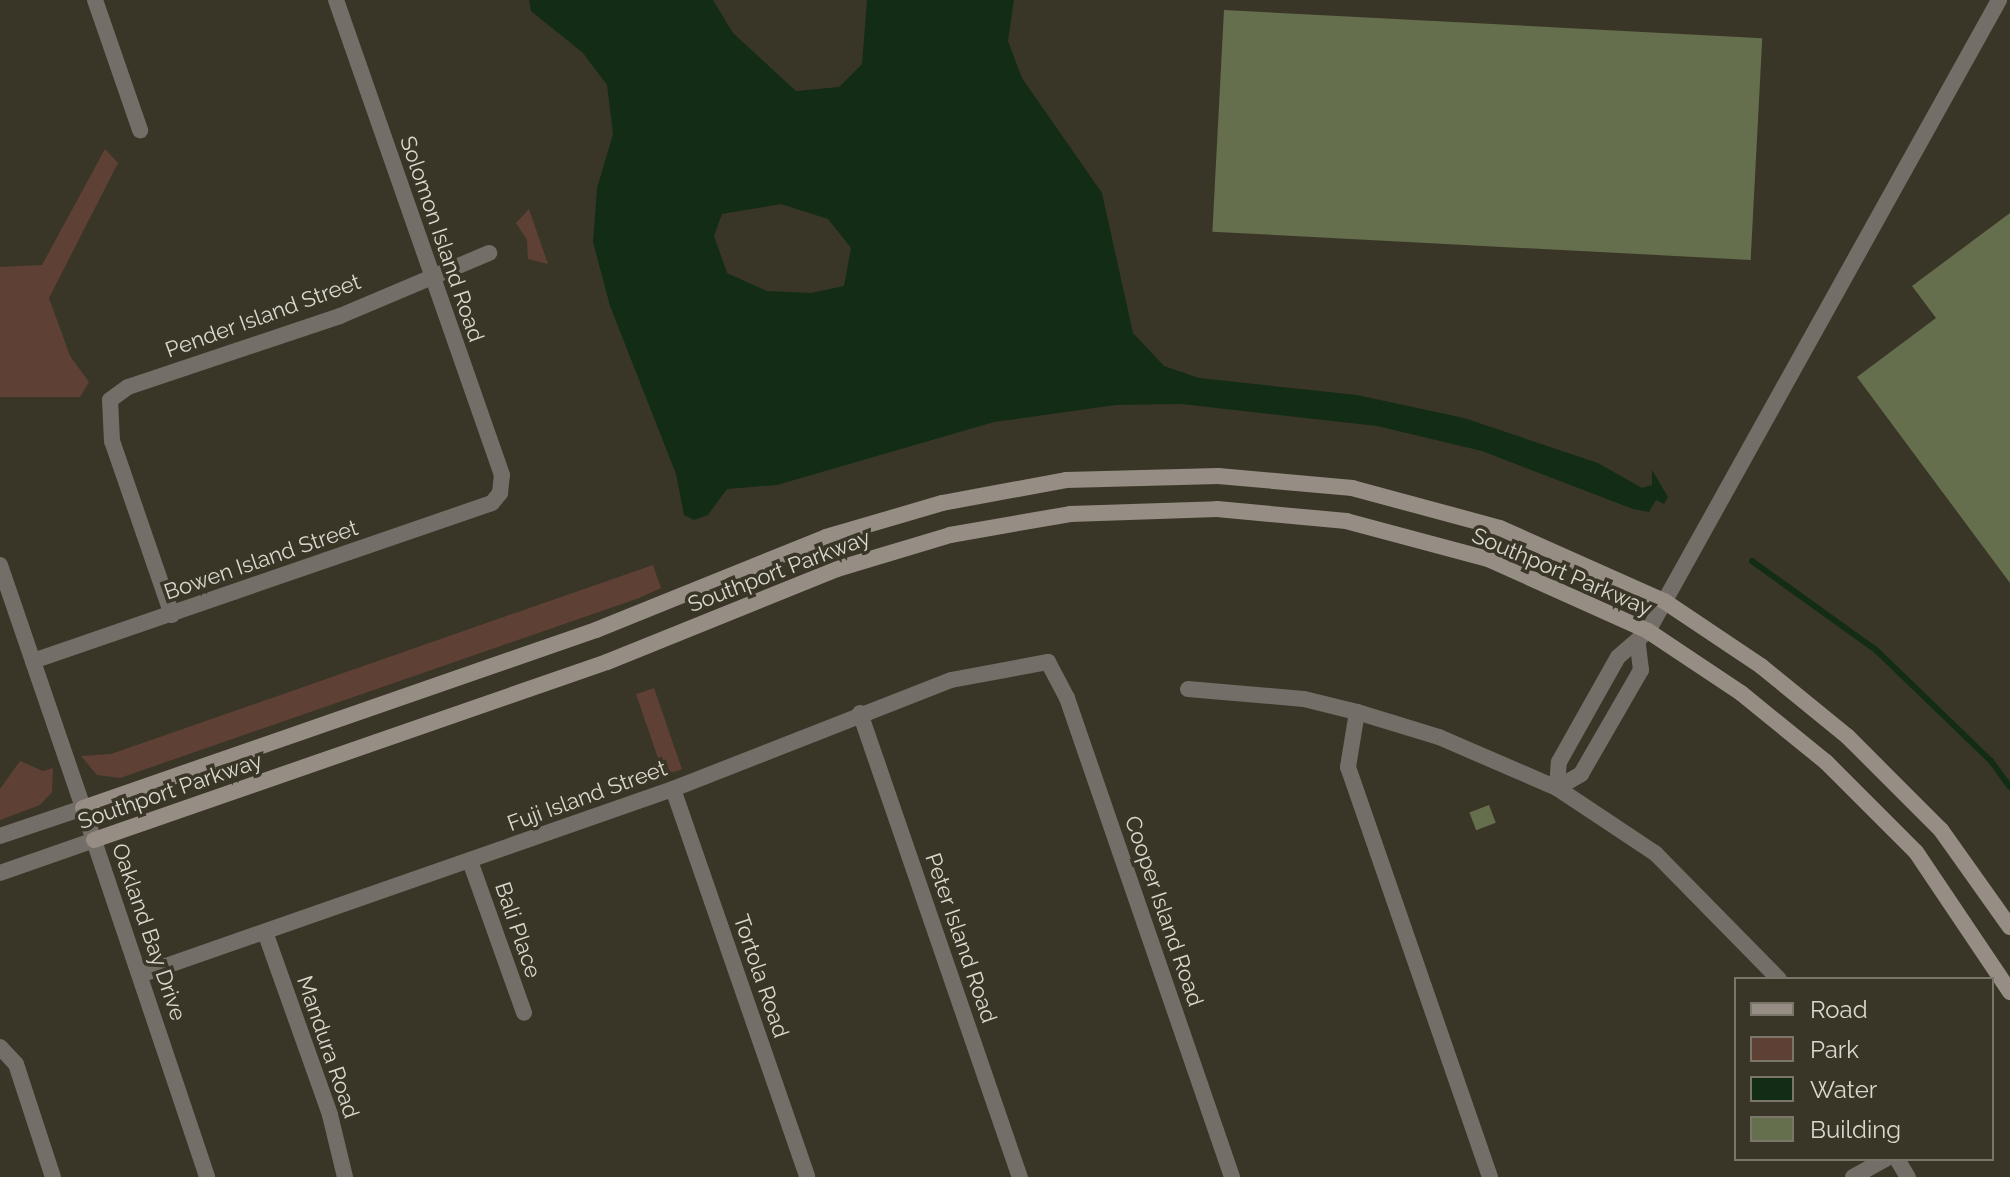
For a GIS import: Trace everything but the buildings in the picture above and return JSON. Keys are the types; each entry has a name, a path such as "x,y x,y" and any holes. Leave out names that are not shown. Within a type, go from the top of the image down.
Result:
{"main road":[{"name":"Southport Parkway","path":"83,808 596,630 826,537 942,503 1066,480 1218,476 1352,488 1500,528 1664,601 1761,666 1848,737 1941,830 2010,927"},
{"name":"Southport Parkway","path":"94,840 607,662 837,569 950,535 1070,514 1217,509 1346,521 1488,559 1643,638 1741,693 1848,784 1916,852 2010,992"}],"street":[{"path":"95,0 140,130"},
{"name":"Solomon Island Road","path":"336,0 502,475 500,493"},
{"path":"1557,788 1559,762 1618,657 1643,638 1999,0"},
{"name":"Pender Island Street","path":"172,615 112,441 110,400 128,387 340,316 430,273 489,253"},
{"name":"Bowen Island Street","path":"33,661 492,503 500,493"},
{"name":"Oakland Bay Drive","path":"0,565 207,1177"},
{"path":"1557,788 1581,774 1634,683 1641,670 1643,638"},
{"name":"Fuji Island Street","path":"140,975 673,789 860,713 951,680 1048,662"},
{"name":"Cooper Island Road","path":"1048,662 1067,698 1232,1177"},
{"path":"1188,689 1304,699 1357,712 1439,737 1557,788 1655,853 1777,977"},
{"path":"1357,712 1348,767 1490,1177"},
{"name":"Peter Island Road","path":"860,713 1020,1177"},
{"name":"Tortola Road","path":"673,789 807,1177"},
{"name":"Southport Parkway","path":"0,836 83,808"},
{"name":"Southport Parkway","path":"0,873 94,840"},
{"name":"Bali Place","path":"470,861 524,1013"},
{"name":"Mandura Road","path":"265,932 330,1115 345,1177"},
{"path":"1,1047 16,1064 53,1177"},
{"path":"1853,1177 1882,1161"}],"green space":[{"path":"105,149 118,163 49,298 70,356 89,382 80,397 0,397 0,267 42,265"},
{"path":"529,209 548,264 528,259 527,240 516,223"},
{"path":"653,565 661,588 639,598 120,778 97,775 81,756 111,754"},
{"path":"654,688 682,769 664,776 636,694"},
{"path":"20,761 43,771 53,768 52,792 40,805 0,820 0,789"}],"water":[{"path":"529,0 713,0 733,33 796,91 839,87 862,64 867,0 1014,0 1008,41 1022,78 1102,193 1133,333 1164,366 1199,378 1357,395 1464,418 1598,463 1642,488 1652,485 1652,470 1668,497 1664,504 1656,500 1649,512 1633,509 1482,451 1377,426 1181,404 1116,405 994,422 777,485 727,489 708,515 694,520 684,515 676,474 610,306 593,242 597,188 613,134 607,85 583,53 531,11","holes":["781,204 828,219 851,248 844,286 811,293 767,291 727,273 714,236 722,214"]}],"waterway":[{"path":"1752,561 1876,650 1991,761 2010,787"}]}
